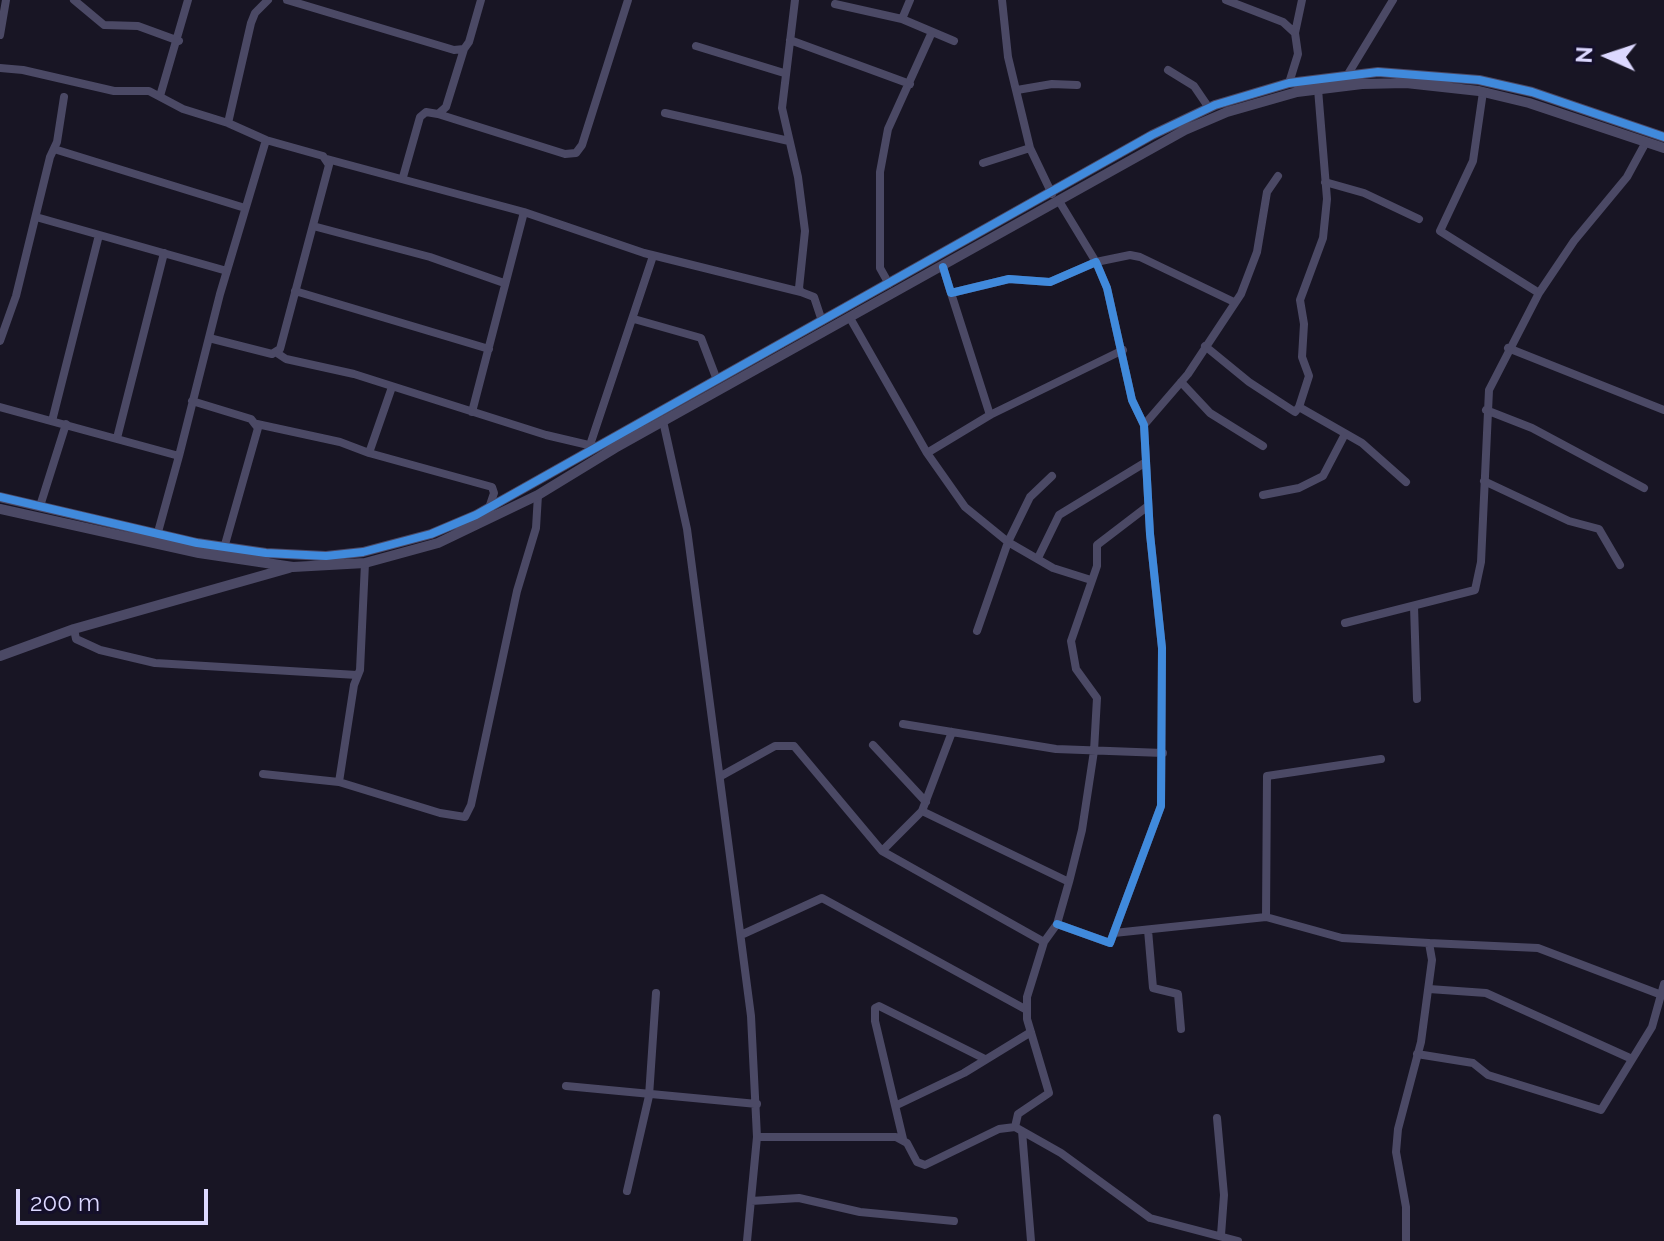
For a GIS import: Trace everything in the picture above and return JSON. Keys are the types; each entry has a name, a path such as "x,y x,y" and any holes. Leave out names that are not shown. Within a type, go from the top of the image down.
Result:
{"street":[{"path":"0,35 6,0"},
{"path":"74,0 104,25 122,23 138,26 179,41"},
{"path":"160,96 179,41 188,0"},
{"path":"228,123 251,23 255,13 268,0"},
{"path":"287,0 454,50 464,49"},
{"path":"438,114 446,107 481,0"},
{"path":"403,177 420,117 426,112 565,154 576,153 582,145 628,0"},
{"path":"795,0 782,108 798,177 805,231 801,292"},
{"path":"902,19 910,0"},
{"path":"1002,0 1008,57 1030,148 1055,197 1096,262 1107,288 1132,400 1144,425 1148,506 1160,609 1163,753 1158,816 1110,943 1057,924"},
{"path":"1226,0 1283,22 1295,33"},
{"path":"1289,83 1298,54 1295,33 1302,0"},
{"path":"1348,74 1393,0"},
{"path":"835,4 902,19 954,41"},
{"path":"889,284 880,268 880,172 888,129 932,32"},
{"path":"790,40 910,84"},
{"path":"696,46 784,73"},
{"path":"0,68 23,70 114,91 149,91 183,109 327,159 524,212 653,256 801,292 814,297 822,321"},
{"path":"1168,70 1194,86 1209,108"},
{"path":"0,497 224,548 326,556 363,552 431,534 489,508 593,446 717,380 850,318 943,267 1152,135 1209,108 1289,83 1348,74 1407,72 1504,85 1664,137"},
{"path":"0,509 211,555 293,567 365,563 462,533 538,495 802,338 822,321 889,284 1207,120 1273,98 1318,89 1406,83 1483,92 1529,103 1664,148"},
{"path":"1017,90 1052,84 1077,85"},
{"path":"1205,346 1249,382 1295,412 1299,407 1309,376 1302,357 1304,324 1300,300 1323,238 1325,182 1318,89"},
{"path":"1483,92 1473,161 1440,231 1539,293"},
{"path":"0,341 54,149 64,97"},
{"path":"665,113 789,141"},
{"path":"158,532 227,271 266,140"},
{"path":"1345,623 1475,590 1481,562 1489,390 1539,293 1574,241 1627,177 1646,142"},
{"path":"983,163 1030,148"},
{"path":"54,149 245,208"},
{"path":"277,353 313,226 327,159"},
{"path":"1144,425 1181,382 1250,276 1264,224 1267,192 1278,176"},
{"path":"1325,182 1364,193 1419,219"},
{"path":"472,412 524,212"},
{"path":"36,217 227,271"},
{"path":"313,226 430,257 504,283"},
{"path":"52,421 99,235"},
{"path":"117,438 164,253"},
{"path":"951,293 1009,279 1050,282 1096,262 1130,255 1234,302"},
{"path":"593,446 653,256"},
{"path":"943,267 990,415"},
{"path":"295,291 489,349"},
{"path":"850,318 927,453 965,507 1008,542 1053,568 1091,580"},
{"path":"634,319 701,338 717,380"},
{"path":"209,338 354,374 593,446"},
{"path":"1508,348 1664,410"},
{"path":"927,453 990,415 1123,350"},
{"path":"1181,382 1210,413 1263,446"},
{"path":"369,453 392,387"},
{"path":"192,401 257,424 340,442 492,487 494,493 489,508"},
{"path":"0,407 179,456"},
{"path":"1299,407 1362,443 1406,482"},
{"path":"1486,410 1532,428 1644,488"},
{"path":"663,421 687,529 741,935 757,1104 757,1137 747,1241"},
{"path":"40,506 66,424"},
{"path":"224,548 257,434 257,424"},
{"path":"1263,495 1299,488 1323,476 1345,434"},
{"path":"1038,558 1059,515 1146,462"},
{"path":"977,631 1008,542 1030,497 1052,476"},
{"path":"1484,481 1569,521 1599,529 1620,565"},
{"path":"263,774 339,782 440,813 460,817 468,813 488,712 536,528 538,495"},
{"path":"1031,1241 1018,1114 1049,1093 1025,1009 1044,942 1057,924 1069,882 1082,830 1094,751 1097,698 1076,669 1070,652 1097,566 1097,545 1148,506"},
{"path":"0,656 74,629 326,556"},
{"path":"339,782 357,675 365,563"},
{"path":"1414,606 1417,699"},
{"path":"74,629 76,639 100,650 155,663 357,675"},
{"path":"903,724 1056,749 1163,753"},
{"path":"882,851 922,811 952,732"},
{"path":"873,745 926,802"},
{"path":"721,776 775,746 794,746 882,851 1044,942"},
{"path":"1266,917 1267,776 1381,759"},
{"path":"922,811 1069,882"},
{"path":"741,935 822,898 1025,1009"},
{"path":"1114,933 1266,917 1342,938 1538,948 1659,994"},
{"path":"1148,930 1153,988 1178,994 1181,1029"},
{"path":"1406,1241 1406,1207 1396,1152 1398,1129 1429,989 1432,960 1429,943"},
{"path":"1417,1054 1473,1063 1488,1075 1601,1110 1656,1019 1659,994 1664,984"},
{"path":"1429,989 1486,993 1632,1059"},
{"path":"627,1191 649,1096 656,993"},
{"path":"985,1059 877,1007 875,1021 903,1139 917,1162 925,1165 999,1129 1018,1129 1061,1153 1150,1218 1238,1241"},
{"path":"897,1105 1031,1032"},
{"path":"566,1086 757,1104"},
{"path":"1217,1118 1224,1195 1221,1235"},
{"path":"757,1137 903,1139"},
{"path":"751,1201 799,1198 860,1212 954,1221"}],"cycle path":[{"path":"0,497 197,543 266,553 326,556 363,552 431,534 476,515 1152,135 1215,105 1289,83 1378,72 1479,80 1532,92 1664,137"},
{"path":"943,267 951,293 1009,279 1050,282 1096,262 1107,288 1132,400 1144,425 1150,534 1162,648 1161,806 1110,943 1057,924"}]}
